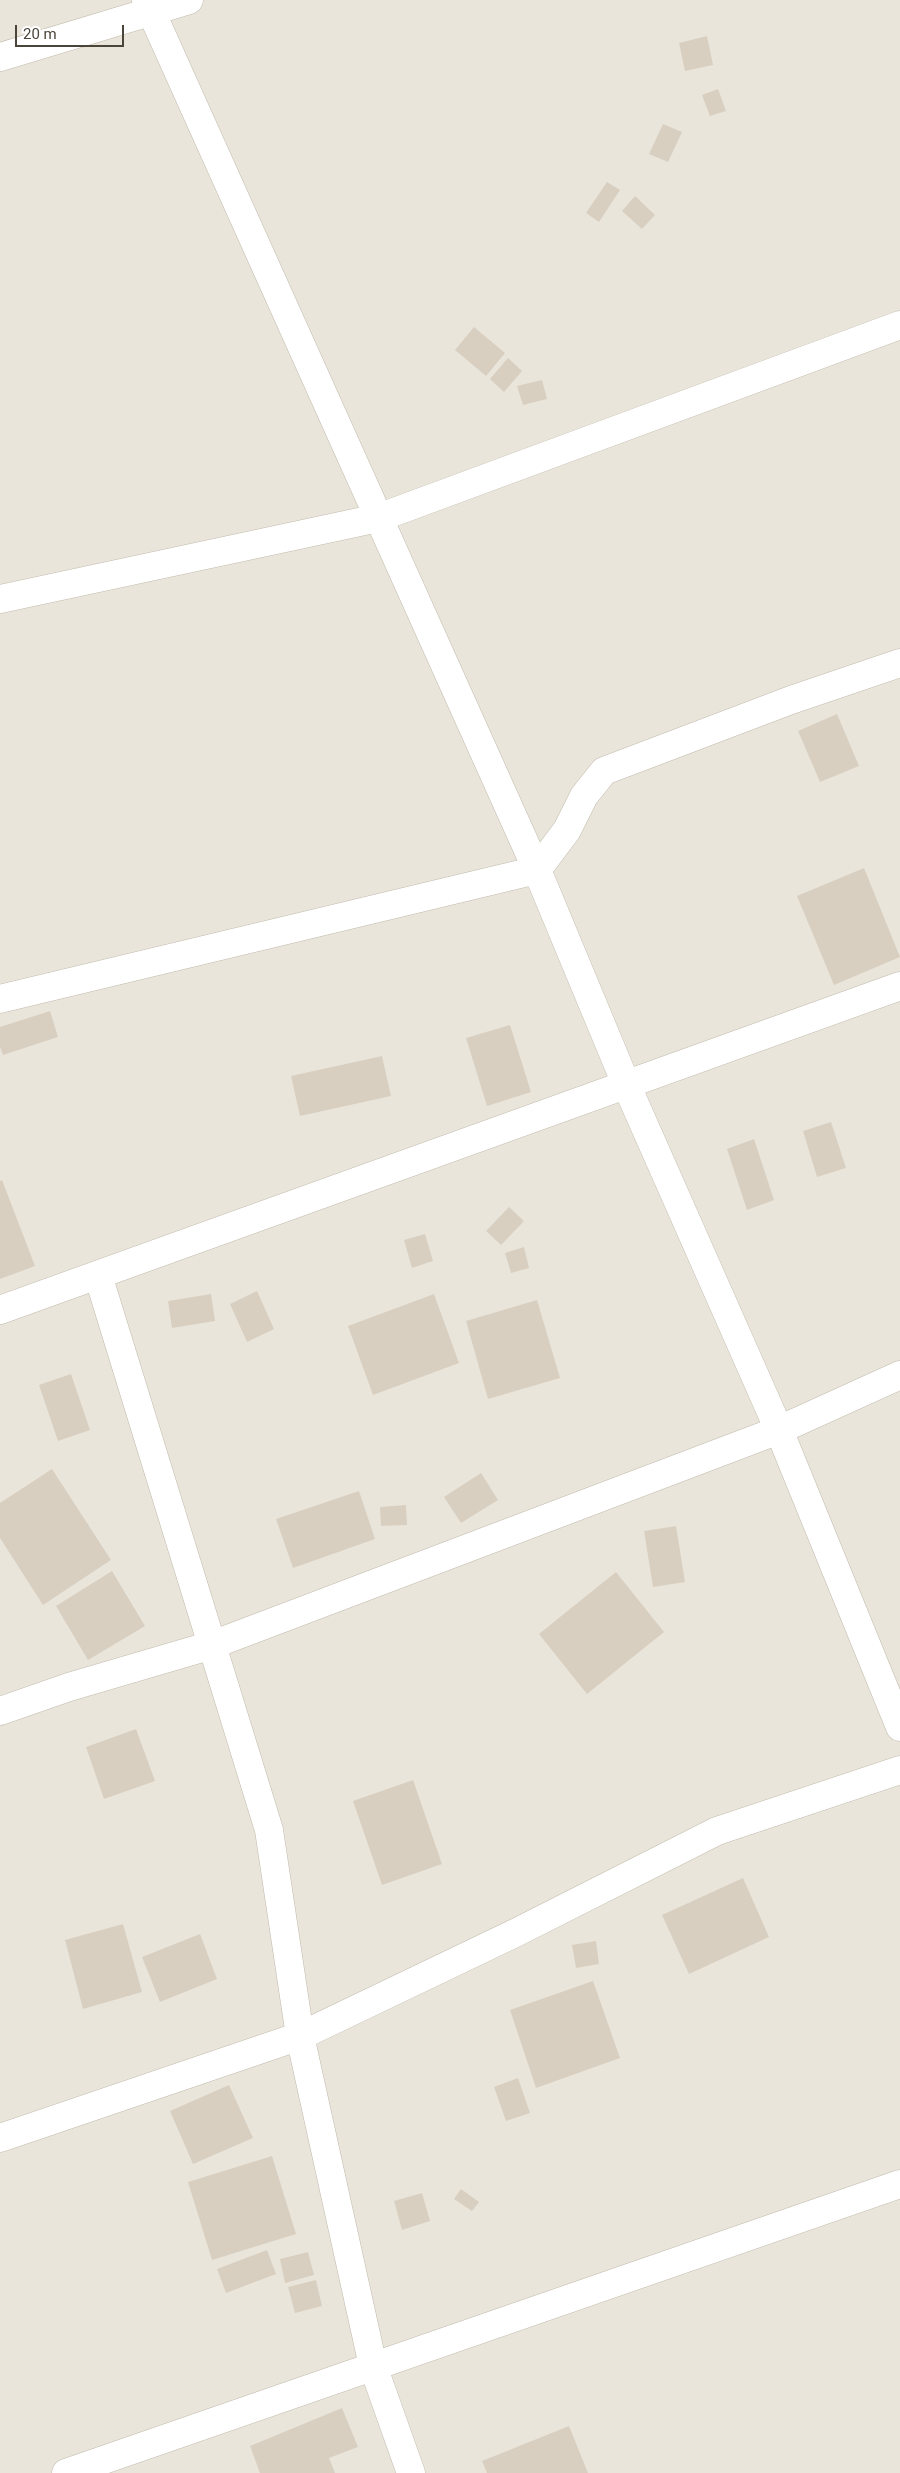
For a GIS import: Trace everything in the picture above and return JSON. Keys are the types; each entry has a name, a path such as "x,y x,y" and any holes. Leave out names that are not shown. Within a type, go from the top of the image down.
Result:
{"street":[{"path":"0,57 148,6 189,0"},
{"path":"148,6 537,870 626,1084 778,1430 900,1727"},
{"path":"0,599 378,518 900,325"},
{"path":"0,999 537,870 567,830 584,796 604,771 791,700 900,663"},
{"path":"0,1310 900,986"},
{"path":"98,1275 269,1830 300,2036 373,2366 411,2473"},
{"path":"0,1711 69,1687 212,1645 778,1430 900,1375"},
{"path":"0,2138 300,2036 517,1932 716,1831 900,1770"},
{"path":"66,2473 900,2184"}],"shaded area":[{"path":"0,0 900,0 900,2473 0,2473"}],"building":[{"path":"707,36 713,65 685,71 679,43"},
{"path":"718,89 726,111 710,116 702,95"},
{"path":"663,124 682,132 668,162 649,154"},
{"path":"607,182 620,190 599,222 586,213"},
{"path":"635,196 655,215 642,229 622,211"},
{"path":"474,327 505,353 486,376 455,350"},
{"path":"508,358 522,371 504,392 490,379"},
{"path":"542,380 547,399 523,405 517,386"},
{"path":"837,714 859,766 820,782 798,731"},
{"path":"864,868 900,957 834,985 797,896"},
{"path":"50,1011 58,1037 3,1055 0,1047 0,1027"},
{"path":"510,1025 531,1092 487,1106 466,1038"},
{"path":"382,1056 391,1096 300,1116 291,1076"},
{"path":"831,1122 846,1168 817,1177 803,1131"},
{"path":"754,1139 774,1200 747,1210 727,1149"},
{"path":"2,1180 35,1266 0,1279 0,1181"},
{"path":"509,1207 524,1221 501,1245 486,1231"},
{"path":"425,1234 433,1261 412,1268 404,1240"},
{"path":"524,1247 529,1268 511,1273 505,1253"},
{"path":"257,1291 274,1329 247,1342 230,1304"},
{"path":"211,1294 215,1321 172,1328 168,1301"},
{"path":"434,1294 459,1363 373,1395 348,1326"},
{"path":"537,1300 560,1378 488,1399 466,1321"},
{"path":"71,1374 90,1430 58,1441 39,1385"},
{"path":"52,1469 111,1560 43,1605 0,1538 0,1503"},
{"path":"481,1473 498,1500 461,1523 444,1497"},
{"path":"359,1491 375,1539 293,1568 276,1519"},
{"path":"406,1505 407,1525 381,1526 380,1507"},
{"path":"676,1526 685,1582 653,1587 644,1531"},
{"path":"112,1571 145,1626 88,1660 56,1606"},
{"path":"616,1572 664,1632 587,1694 539,1634"},
{"path":"136,1729 155,1781 104,1799 86,1747"},
{"path":"413,1780 442,1864 382,1885 353,1801"},
{"path":"743,1878 769,1937 689,1974 662,1915"},
{"path":"123,1924 142,1992 83,2009 65,1940"},
{"path":"200,1934 217,1979 160,2002 142,1957"},
{"path":"596,1941 599,1964 576,1968 572,1945"},
{"path":"593,1981 620,2058 536,2088 510,2010"},
{"path":"518,2078 530,2113 506,2121 494,2087"},
{"path":"229,2085 253,2138 193,2164 170,2111"},
{"path":"272,2156 296,2234 212,2260 188,2182"},
{"path":"461,2189 479,2202 472,2211 454,2199"},
{"path":"422,2193 430,2221 402,2230 394,2201"},
{"path":"267,2250 276,2274 226,2293 217,2269"},
{"path":"308,2252 314,2275 285,2283 280,2259"},
{"path":"316,2280 322,2306 295,2313 288,2287"},
{"path":"342,2408 358,2447 329,2458 335,2473 260,2473 250,2446"},
{"path":"569,2426 588,2473 487,2473 482,2461"}]}
